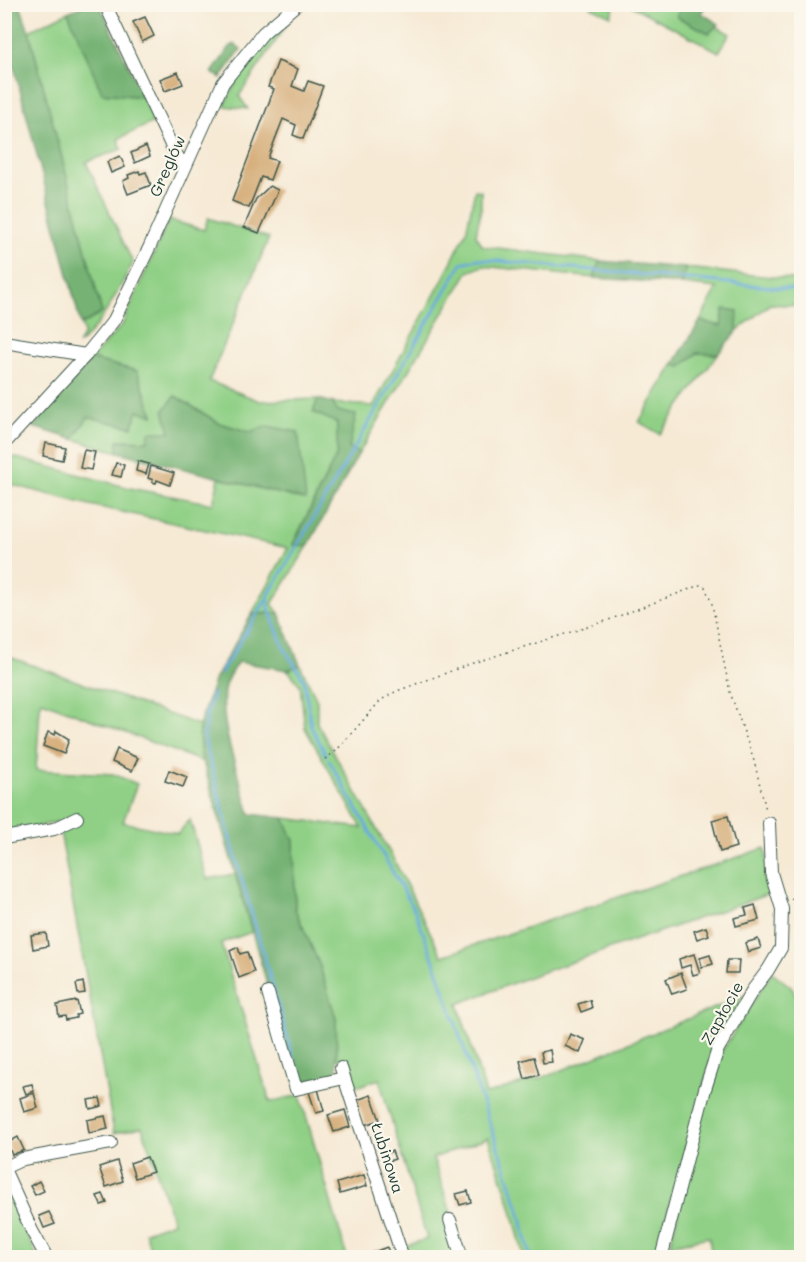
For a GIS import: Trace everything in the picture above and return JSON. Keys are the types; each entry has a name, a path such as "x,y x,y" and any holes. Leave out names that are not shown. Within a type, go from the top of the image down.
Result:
{"street":[{"path":"105,4 172,147 184,167"},
{"name":"Greglów","path":"4,444 86,355 114,320 224,82 263,33 297,4"},
{"path":"4,342 86,355"},
{"path":"4,838 54,829 77,819"},
{"name":"Zapłocie","path":"661,1257 705,1089 718,1049 752,991 781,948 782,909 771,873 769,823"},
{"name":"Łubinowa","path":"268,993 296,1089 343,1073 403,1257"},
{"path":"47,1257 32,1231 4,1169 22,1159 111,1143"},
{"path":"450,1220 462,1257"}],"path":[{"path":"325,759 336,751 381,699 397,690 473,663 606,621 699,585 705,587 712,604 730,692 754,761 769,823"},
{"path":"782,909 801,887"}],"green space":[{"path":"592,4 615,5 611,16 591,7"},
{"path":"4,5 20,5 29,31 102,313 81,325 5,32"},
{"path":"85,5 100,5 143,97 102,93 68,12"},
{"path":"630,5 678,5 680,6 678,17 709,33 716,26 730,34 719,52"},
{"path":"678,5 706,5 701,13 719,24 709,33 677,17 680,6"},
{"path":"68,12 102,93 143,97 154,122 118,139 122,149 86,162 133,263 102,317 78,345 84,333 81,325 102,313 29,31"},
{"path":"289,21 239,96 248,109 224,106 241,72 269,35"},
{"path":"234,44 241,49 221,78 212,73 229,48"},
{"path":"475,190 481,191 481,209 476,235 483,246 600,261 594,278 483,266 468,272 359,453 349,448 333,403 373,406 442,281 466,232"},
{"path":"208,218 269,238 209,381 260,401 318,399 313,412 337,422 337,454 293,544 308,546 272,604 279,613 252,614 288,548 90,505 5,483 5,455 130,488 213,504 219,478 305,500 267,426 250,432 219,423 175,396 170,432 148,441 118,440 118,452 73,439 88,417 131,427 138,410 153,415 137,371 91,359 122,325 169,220 204,230"},
{"path":"600,261 686,268 682,284 594,278"},
{"path":"686,268 801,280 801,306 770,304 737,331 737,311 721,326 700,321 717,288 682,284"},
{"path":"724,309 738,311 737,331 718,354 697,353 681,367 673,365 700,321 721,326"},
{"path":"697,353 718,354 660,434 639,422 673,365 681,367"},
{"path":"91,359 137,371 153,415 138,411 132,427 88,417 73,439 33,427"},
{"path":"175,396 219,423 250,432 267,426 298,432 306,500 118,452 118,440 148,441 149,432 170,432 164,410"},
{"path":"318,399 333,403 337,411 356,415 349,448 359,453 308,546 293,545 337,454 337,423 313,412"},
{"path":"279,613 300,665 288,670 238,662 226,684 224,706 228,737 250,814 284,818 294,841 295,909 319,964 336,1018 337,1074 296,1084 200,752 199,725 215,678 252,614"},
{"path":"4,655 199,725 200,752 203,762 42,701 36,770 113,774 137,784 123,822 178,834 190,819 207,879 235,874 252,932 221,943 270,1102 300,1095 347,1257 153,1257 145,1232 173,1222 142,1127 114,1133 60,831 56,822 5,835"},
{"path":"300,665 317,700 317,723 393,858 442,956 765,848 772,893 537,974 458,1004 486,1094 550,1075 744,996 712,1057 655,1257 524,1257 510,1203 488,1138 433,1158 466,1257 407,1257 404,1246 427,1239 379,1079 356,1087 350,1071 337,1057 336,1018 319,964 295,909 294,841 284,818 362,828 305,728 300,685 288,670"},
{"path":"772,972 791,987 801,1003 801,1257 712,1257 709,1237 670,1245 706,1098 722,1051"},
{"path":"5,1182 37,1257 5,1257"}],"building":[{"path":"145,17 154,36 142,42 133,22"},
{"path":"278,61 298,69 292,86 304,91 308,81 323,86 303,139 293,135 296,125 283,119 268,158 277,161 270,180 261,177 249,208 232,201 274,89 268,87"},
{"path":"178,72 183,84 165,91 160,79"},
{"path":"146,146 150,156 135,163 131,153"},
{"path":"120,156 125,167 111,173 107,162"},
{"path":"139,171 140,174 146,172 151,185 128,194 123,181 129,178 128,175"},
{"path":"270,186 278,190 259,233 244,227 256,199"},
{"path":"46,443 65,447 62,460 43,456"},
{"path":"84,450 95,452 91,470 80,468"},
{"path":"138,461 149,464 146,474 136,471"},
{"path":"116,463 124,465 121,477 112,475"},
{"path":"151,466 174,473 170,485 157,480 156,483 152,482 153,480 148,478"},
{"path":"56,731 69,739 64,754 43,746 48,732 55,735"},
{"path":"117,749 138,758 132,771 112,762"},
{"path":"169,770 187,777 183,787 165,781"},
{"path":"728,816 736,847 720,852 712,820"},
{"path":"755,905 759,920 736,926 734,918 747,915 745,908"},
{"path":"706,927 709,935 697,939 694,931"},
{"path":"46,933 48,946 33,949 31,935"},
{"path":"758,939 761,948 748,952 745,943"},
{"path":"238,947 240,954 247,952 254,972 239,978 230,951"},
{"path":"694,954 700,973 693,975 690,965 681,968 679,959"},
{"path":"710,955 713,964 702,967 700,958"},
{"path":"727,960 739,960 738,973 726,973"},
{"path":"681,973 687,989 672,994 666,979"},
{"path":"83,982 85,993 78,994 76,984"},
{"path":"590,1000 592,1008 581,1012 578,1004"},
{"path":"77,1001 80,1014 76,1015 76,1018 66,1020 65,1016 59,1017 57,1005"},
{"path":"570,1034 585,1040 580,1053 565,1046"},
{"path":"550,1050 552,1062 543,1063 541,1052"},
{"path":"534,1057 539,1075 525,1079 520,1061"},
{"path":"32,1084 34,1091 26,1094 23,1086"},
{"path":"318,1089 324,1111 316,1113 309,1092"},
{"path":"34,1093 38,1108 24,1112 20,1098"},
{"path":"371,1095 380,1120 365,1125 357,1100"},
{"path":"100,1098 102,1106 90,1109 88,1100"},
{"path":"345,1110 350,1127 334,1132 328,1115"},
{"path":"105,1116 108,1129 89,1133 87,1120"},
{"path":"18,1137 24,1150 12,1155 7,1143"},
{"path":"392,1151 395,1159 386,1162 383,1155"},
{"path":"147,1157 153,1172 135,1178 130,1163"},
{"path":"117,1161 123,1181 106,1187 99,1167"},
{"path":"364,1175 367,1186 340,1194 337,1183"},
{"path":"39,1181 44,1191 35,1195 30,1186"},
{"path":"468,1191 471,1202 460,1205 456,1194"},
{"path":"103,1194 107,1203 101,1205 97,1196"},
{"path":"49,1212 55,1224 44,1228 39,1216"},
{"path":"387,1247 391,1258 365,1258 370,1256 369,1254"}],"waterway":[{"path":"326,755 311,726 304,680 284,648 269,610 268,596 462,263 477,259 802,290"},
{"path":"220,674 268,597"},
{"path":"213,693 206,715 204,738 230,838 299,1078"},
{"path":"329,760 415,911 518,1206 531,1258"}]}
